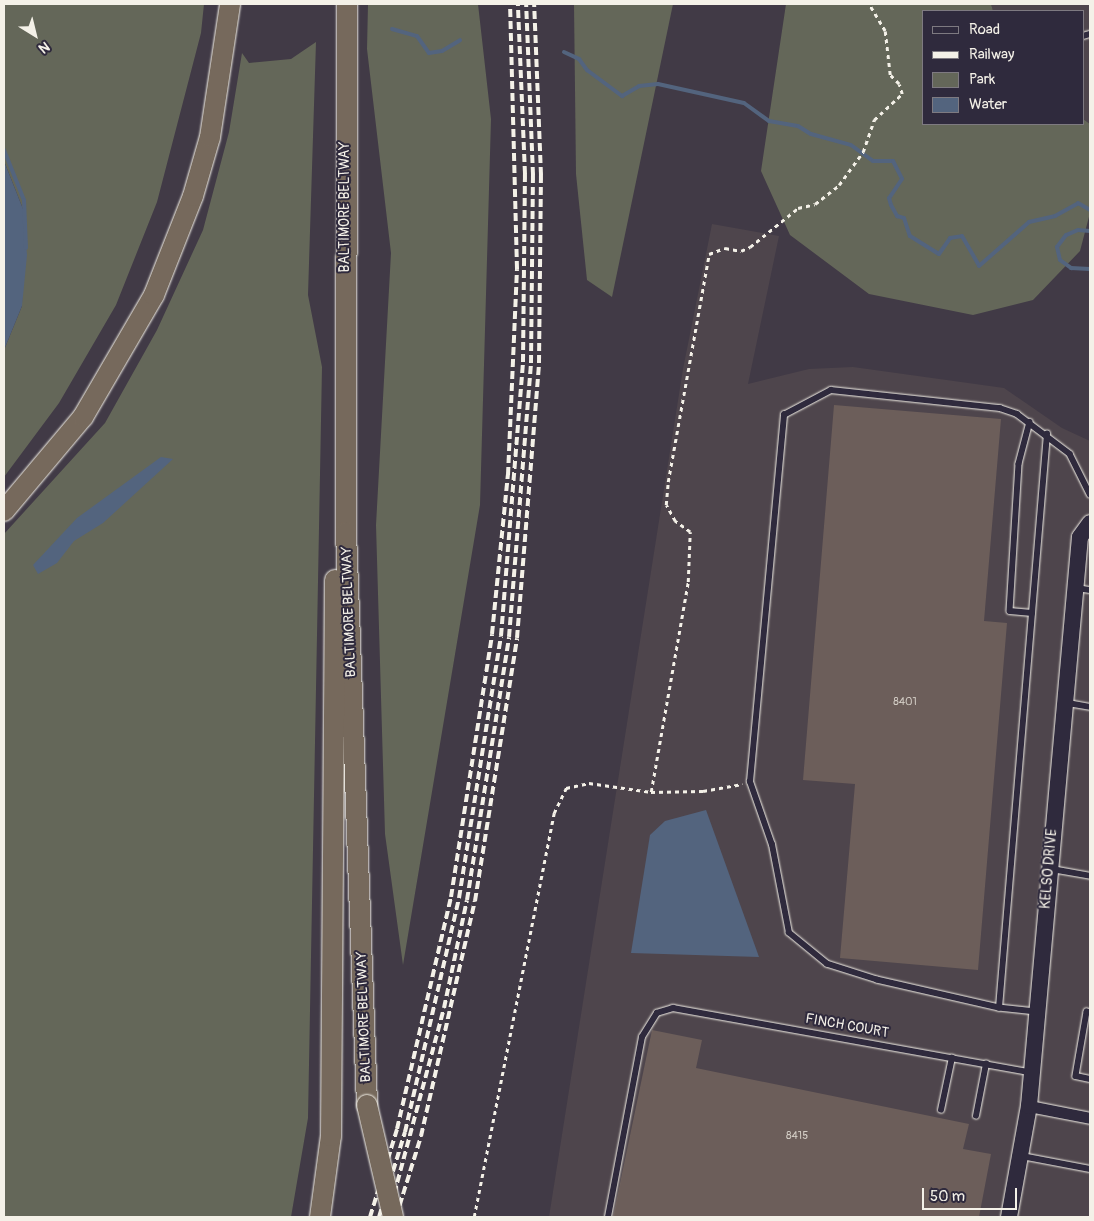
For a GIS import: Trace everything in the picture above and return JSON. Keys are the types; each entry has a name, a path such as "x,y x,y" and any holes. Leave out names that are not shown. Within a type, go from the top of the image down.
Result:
{"highway":[{"path":"4,512 83,417 154,295 193,196 210,137 230,4"},
{"name":"BALTIMORE BELTWAY","path":"347,4 344,166 346,532 367,1105 393,1217"},
{"path":"320,1217 331,1136 336,531 344,166"}],"street":[{"name":"KELSO DRIVE","path":"1009,1217 1030,1106 1065,702 1083,588 1080,537 1090,523"},
{"path":"1030,1106 1090,1118"}],"lane":[{"path":"1038,1012 999,1008 877,980 827,964 789,933 772,845 750,782 784,415 831,390 1000,408 1030,422 1070,454 1090,494"},
{"path":"1030,422 1018,464 1010,611 1032,613"},
{"path":"999,1008 1046,434"},
{"path":"1065,702 1090,707"},
{"path":"1050,869 1090,876"},
{"name":"FINCH COURT","path":"608,1217 642,1037 657,1012 673,1008 1032,1073"},
{"path":"1090,1013 1087,1012 1076,1076 1090,1079"},
{"path":"942,1110 952,1058"},
{"path":"976,1116 986,1064"},
{"path":"1020,1155 1090,1169"}],"path":[{"path":"651,792 688,582 690,532 675,521 666,505 668,482 709,254 725,248 741,251 750,247 798,208 815,204 839,185 863,152 874,120 902,94 899,84 890,76 884,31 869,4"},
{"path":"474,1217 554,813 566,788 588,782 651,792 703,792 750,782"}],"shaded area":[{"path":"991,4 1090,4 1090,124 1084,120 1084,10 993,10"},
{"path":"712,224 779,236 748,384 809,369 853,367 1004,388 1062,428 1090,441 1090,1217 549,1217 683,369"}],"green space":[{"path":"4,4 204,4 201,33 157,202 116,305 59,403 4,477 4,350 22,306 23,209 4,161"},
{"path":"368,4 478,4 491,119 480,505 403,965 385,834 376,525 391,253 367,49"},
{"path":"574,4 673,4 612,297 587,280 576,174"},
{"path":"786,4 991,4 993,10 922,10 922,125 1084,125 1084,120 1090,124 1090,213 1080,251 1033,300 973,315 869,294 790,235 761,171"},
{"path":"316,42 308,295 322,367 308,1118 291,1217 4,1217 4,534 105,423 157,330 203,230 229,132 242,53 249,63 291,59"}],"water":[{"path":"4,161 23,209 27,255 22,306 4,350"},
{"path":"161,457 173,459 103,523 74,541 57,563 38,574 33,565 77,518"},
{"path":"706,810 759,957 631,953 650,835 665,821"}],"building":[{"path":"834,405 1001,419 984,621 1007,623 978,970 840,958 855,784 803,780"},
{"path":"652,1030 702,1040 696,1068 969,1124 963,1149 991,1154 979,1217 613,1217"}],"waterway":[{"path":"392,29 417,36 429,53 442,51 460,40"},
{"path":"564,52 579,59 587,70 622,96 639,86 658,84 744,103 769,121 798,126 811,134 851,145 873,161 893,161 902,179 889,198 891,205 897,216 904,218 910,236 939,254 950,238 962,236 979,266 1029,222 1055,216 1078,203 1090,210"},
{"path":"4,150 24,200 26,248"},
{"path":"1090,231 1078,230 1066,235 1057,247 1060,260 1071,268 1090,269"}],"railway":[{"path":"370,1217 397,1129 451,897 492,634 508,475 517,269 510,4"},
{"path":"379,1217 405,1132 459,898 501,636 523,362 525,174 518,4"},
{"path":"388,1217 444,1008 467,900 509,637 531,363 533,175 526,4"},
{"path":"396,1217 421,1136 475,901 517,638 539,363 541,175 534,4"}]}
